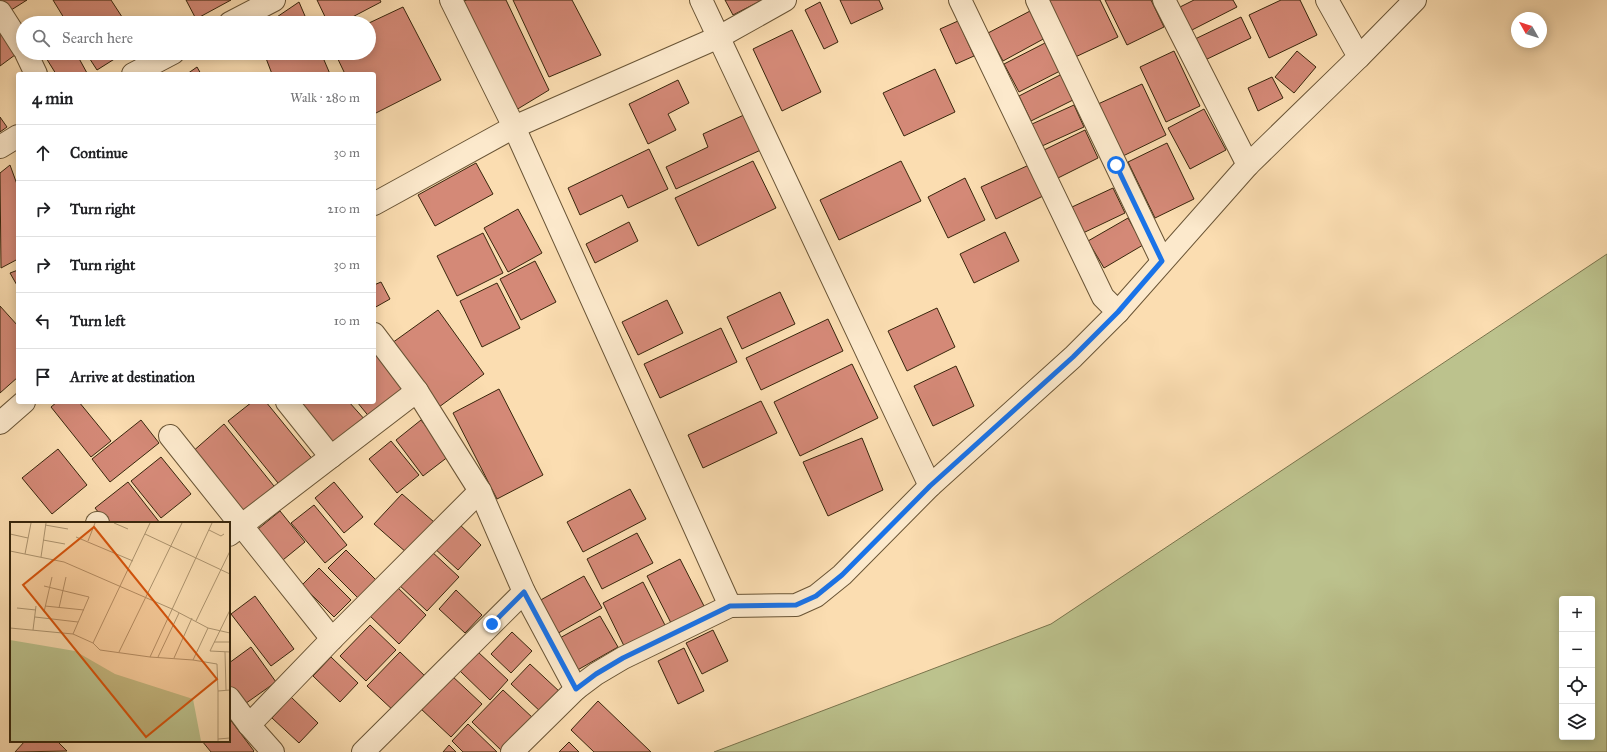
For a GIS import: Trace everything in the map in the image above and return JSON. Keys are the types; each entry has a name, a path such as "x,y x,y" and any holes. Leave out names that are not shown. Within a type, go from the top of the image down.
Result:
{"street":[{"path":"243,16 274,0"},
{"path":"451,0 514,127 730,606"},
{"path":"701,0 930,486"},
{"path":"376,203 514,127 719,38 785,0"},
{"path":"960,0 1103,297 1118,312"},
{"path":"1037,0 1162,261"},
{"path":"1164,0 1248,165"},
{"path":"1327,0 1359,57"},
{"path":"512,752 576,689 596,674 623,658 730,606 796,605 816,596 842,575 930,486 1073,357 1118,312 1248,165 1415,0"},
{"path":"0,12 16,37"},
{"path":"29,60 35,72"},
{"path":"136,72 159,60"},
{"path":"0,147 16,137"},
{"path":"376,337 417,391 480,491 524,592 576,689"},
{"path":"332,639 235,530 417,391"},
{"path":"0,423 22,404"},
{"path":"289,404 331,457"},
{"path":"170,436 229,522"},
{"path":"249,725 332,639 480,491"},
{"path":"363,752 524,592"},
{"path":"230,699 249,725 273,752"}],"green space":[{"path":"1607,254 1607,752 714,752 1051,624"}],"building":[{"path":"0,0 27,0 8,12"},
{"path":"53,0 111,0 121,16 63,16"},
{"path":"186,0 231,0 202,16 194,16"},
{"path":"317,0 380,0 381,2 354,16 325,16"},
{"path":"506,0 549,90 516,110 463,1"},
{"path":"513,0 572,0 601,55 549,77"},
{"path":"725,0 762,0 733,15"},
{"path":"840,0 879,0 883,9 851,24"},
{"path":"1049,0 1100,0 1118,37 1071,59 1045,2"},
{"path":"1105,0 1151,0 1164,27 1127,45"},
{"path":"1194,0 1233,0 1237,7 1190,31 1178,8"},
{"path":"1281,0 1300,0 1317,35 1269,58 1249,15"},
{"path":"299,2 305,16 278,16"},
{"path":"820,2 838,42 824,49 805,10"},
{"path":"403,7 441,80 376,113 376,72 344,72 338,60 376,60 376,20"},
{"path":"1032,10 1047,37 1003,61 988,33"},
{"path":"1241,17 1251,38 1203,61 1193,40"},
{"path":"958,21 974,56 956,64 940,29"},
{"path":"0,25 16,48 16,54 0,66"},
{"path":"792,30 821,92 782,111 753,49"},
{"path":"1045,43 1060,71 1019,92 1004,64"},
{"path":"1174,51 1200,106 1166,122 1140,67"},
{"path":"1297,51 1316,67 1294,93 1275,77"},
{"path":"47,60 80,60 86,72 55,72"},
{"path":"91,60 113,60 97,70"},
{"path":"267,60 324,60 329,72 271,72"},
{"path":"197,67 200,72 190,72"},
{"path":"935,69 955,112 904,136 883,93"},
{"path":"1062,74 1075,99 1031,121 1019,96"},
{"path":"1272,77 1283,98 1258,111 1248,88"},
{"path":"678,80 689,103 668,114 676,130 648,144 629,104"},
{"path":"1142,84 1166,135 1123,156 1098,104"},
{"path":"1074,105 1084,127 1042,146 1032,124"},
{"path":"1204,109 1226,150 1190,169 1168,128"},
{"path":"746,114 763,149 676,189 666,167 708,147 703,134"},
{"path":"0,117 7,127 0,132"},
{"path":"1085,130 1098,158 1056,179 1042,151"},
{"path":"1167,143 1194,199 1155,218 1128,162"},
{"path":"649,149 668,189 628,208 622,195 580,215 568,188"},
{"path":"753,161 776,208 698,246 675,198"},
{"path":"901,161 921,201 839,240 820,200"},
{"path":"476,163 493,194 435,226 418,195"},
{"path":"10,165 16,182 16,260 1,268 0,173"},
{"path":"1029,165 1043,196 996,219 981,187"},
{"path":"965,178 985,220 948,238 928,197"},
{"path":"1113,188 1125,213 1083,233 1072,207"},
{"path":"518,209 542,253 508,272 484,228"},
{"path":"1128,218 1143,245 1104,268 1088,241"},
{"path":"629,222 638,241 595,263 586,244"},
{"path":"1005,232 1019,261 974,283 960,254"},
{"path":"483,233 503,273 457,296 437,256"},
{"path":"535,261 556,302 521,320 500,279"},
{"path":"16,271 16,284 10,273"},
{"path":"381,282 390,299 376,307 376,284"},
{"path":"497,283 520,328 482,347 460,301"},
{"path":"780,292 795,324 742,349 727,317"},
{"path":"667,300 683,333 638,355 622,322"},
{"path":"0,306 16,324 16,379 0,393"},
{"path":"937,308 955,347 907,371 888,331"},
{"path":"438,310 484,374 439,407 392,343"},
{"path":"828,319 843,351 761,390 746,358"},
{"path":"721,328 737,362 660,398 644,364"},
{"path":"376,354 406,391 371,419 359,404 376,404"},
{"path":"852,364 878,418 800,456 774,402"},
{"path":"956,366 974,406 933,426 914,386"},
{"path":"499,389 543,475 497,499 453,413"},
{"path":"761,401 777,433 703,468 688,435"},
{"path":"55,404 81,404 111,441 91,457 51,407"},
{"path":"249,404 268,404 314,461 282,488 228,421"},
{"path":"295,404 351,404 366,421 335,449"},
{"path":"141,420 159,443 110,482 92,459"},
{"path":"421,420 449,456 423,476 396,440"},
{"path":"224,424 278,491 244,518 191,453"},
{"path":"862,438 883,490 828,516 803,462"},
{"path":"391,441 419,475 397,493 369,459"},
{"path":"58,449 87,485 52,514 22,478"},
{"path":"161,457 191,494 161,518 131,481"},
{"path":"128,482 159,522 106,522 95,508"},
{"path":"334,482 363,517 344,533 315,498"},
{"path":"630,489 646,519 583,552 567,522"},
{"path":"402,494 434,522 407,553 374,524"},
{"path":"314,505 347,545 325,563 291,523"},
{"path":"280,511 305,542 278,564 253,533"},
{"path":"457,522 481,545 458,570 433,547"},
{"path":"637,533 653,563 602,589 587,559"},
{"path":"346,550 377,581 359,599 328,568"},
{"path":"430,550 459,577 427,611 398,584"},
{"path":"680,559 704,606 671,623 647,576"},
{"path":"319,568 351,600 334,617 302,585"},
{"path":"584,576 602,608 555,635 537,602"},
{"path":"643,582 667,629 626,650 603,603"},
{"path":"395,585 426,615 399,644 368,614"},
{"path":"456,590 482,615 465,633 439,609"},
{"path":"255,596 294,649 271,666 231,614"},
{"path":"600,616 618,647 574,672 556,640"},
{"path":"370,625 396,650 366,681 340,656"},
{"path":"713,630 728,661 702,674 686,643"},
{"path":"512,632 532,651 511,673 491,654"},
{"path":"251,647 276,682 242,706 230,689 230,662"},
{"path":"684,648 704,691 678,704 658,661"},
{"path":"400,652 427,678 395,712 367,686"},
{"path":"478,652 508,680 490,700 460,671"},
{"path":"331,657 358,683 340,702 313,676"},
{"path":"530,664 561,693 542,713 511,684"},
{"path":"451,675 482,704 451,737 420,708"},
{"path":"503,690 534,719 503,752 472,722"},
{"path":"291,697 318,723 299,743 272,718"},
{"path":"598,701 651,752 594,752 571,730"},
{"path":"230,719 254,751 253,752 211,752 203,742 230,742"},
{"path":"468,724 497,752 463,752 452,741"},
{"path":"24,742 58,742 67,751 15,752"},
{"path":"569,742 579,752 559,752"},
{"path":"449,745 456,752 443,752"}],"route":[{"path":"492,624 524,592 576,689 596,674 623,658 730,606 796,605 816,596 842,575 930,486 1073,357 1118,312 1162,261 1116,165"}]}
